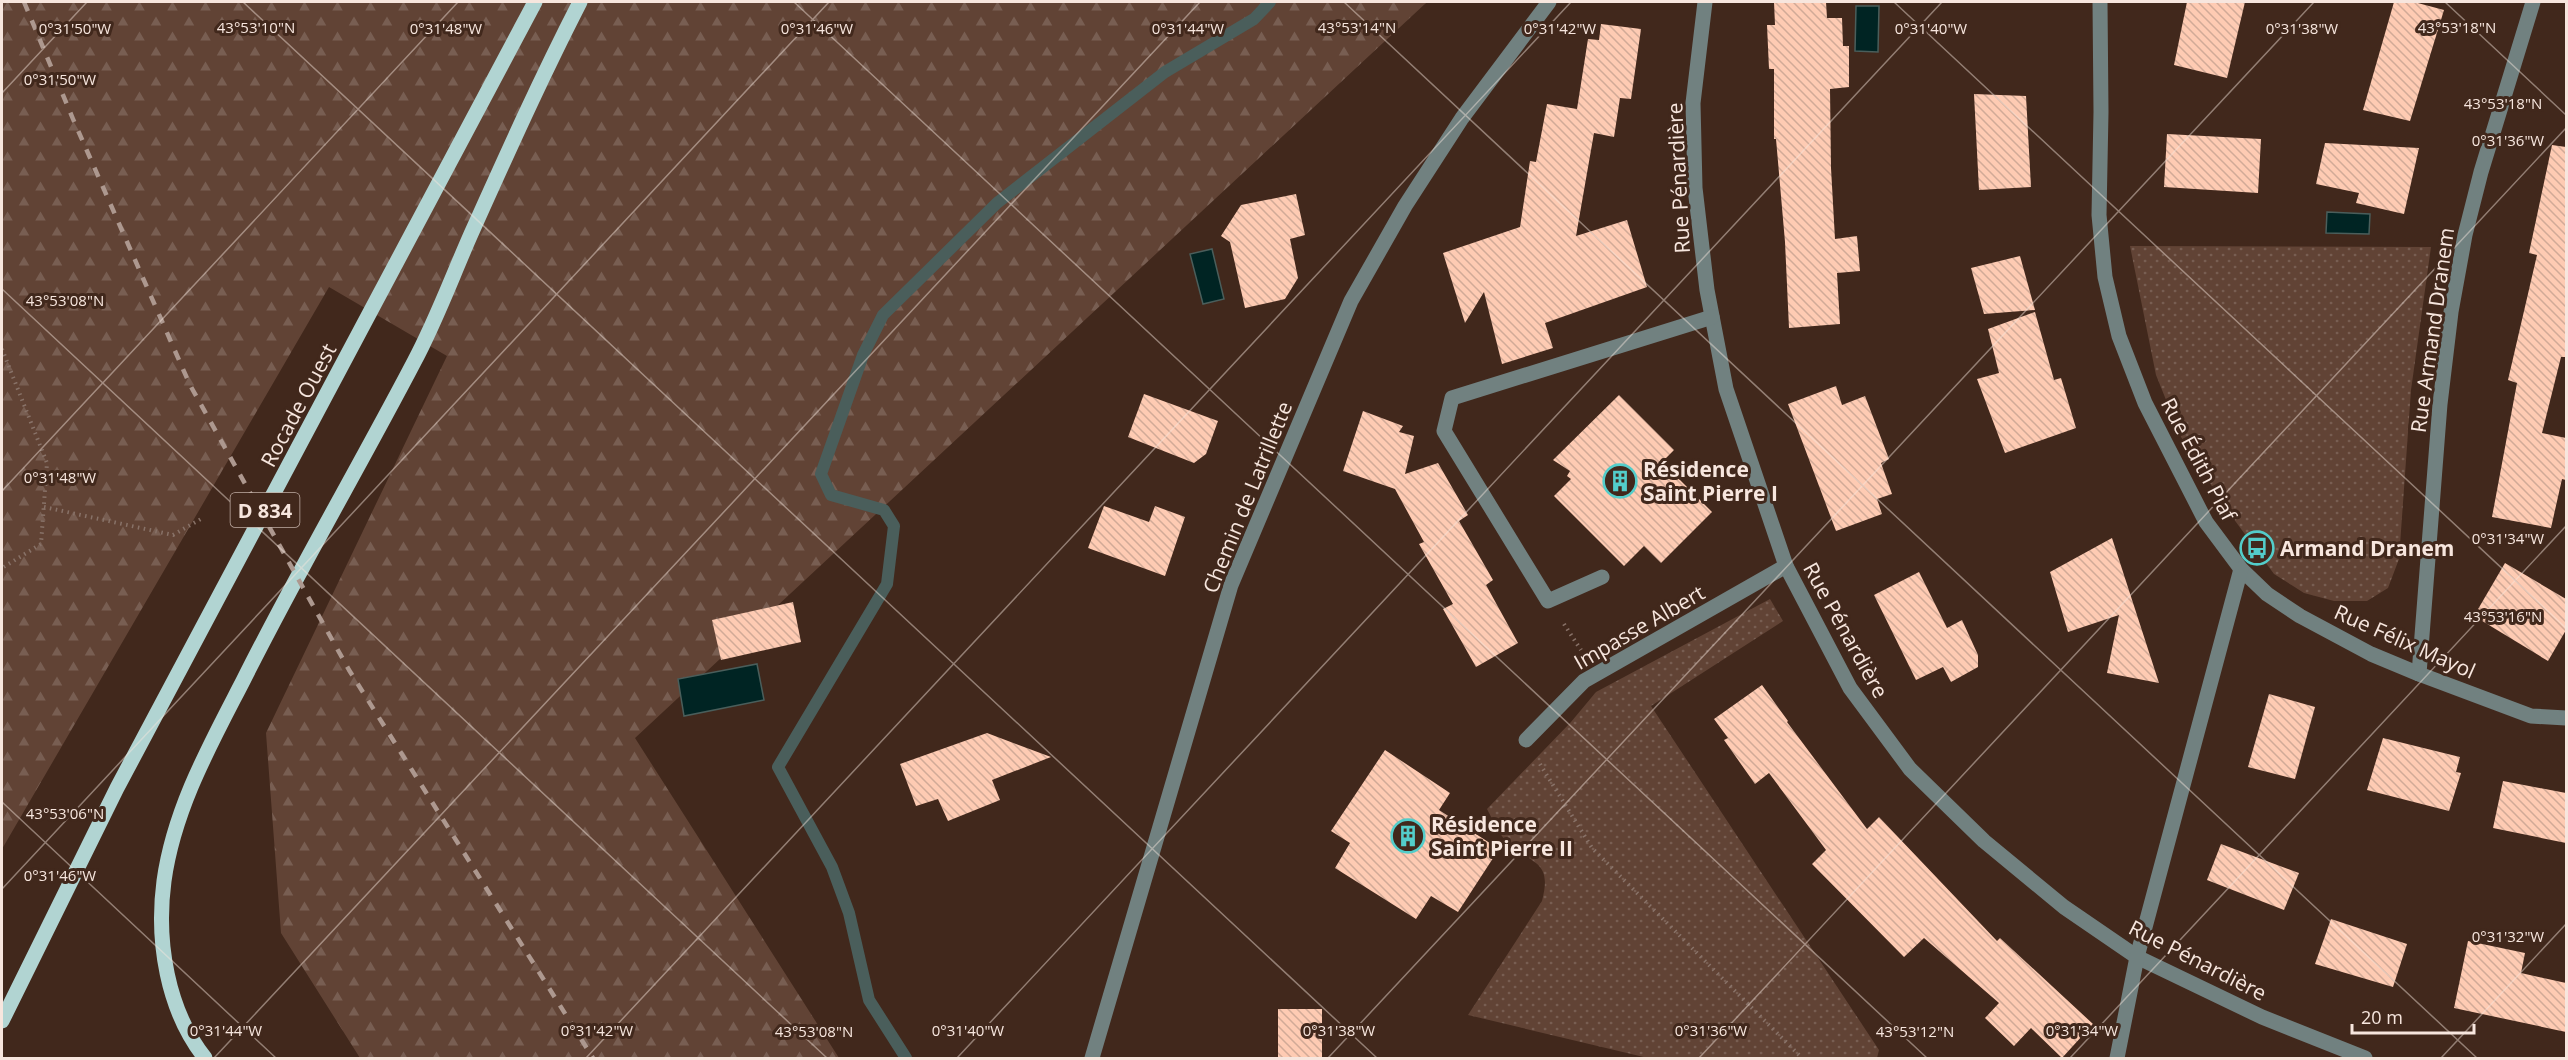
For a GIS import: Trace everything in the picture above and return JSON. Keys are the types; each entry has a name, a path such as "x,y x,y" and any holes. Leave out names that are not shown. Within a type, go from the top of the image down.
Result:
{"main road":[{"name":"Rocade Ouest","path":"2,1021 128,768 535,2"},
{"path":"205,1059 178,1012 166,970 161,925 164,880 174,833 188,791 279,610 416,359 537,87 580,2"}],"street":[{"name":"Chemin de Latrillette","path":"1092,1059 1231,585 1351,301 1405,206 1462,118 1549,2"},
{"name":"Rue Pénardière","path":"1704,2 1693,103 1695,188 1707,290 1726,389 1786,566 1850,688 1910,769 1984,842 2064,907 2137,957 2262,1017 2365,1059"},
{"name":"Rue Édith Piaf","path":"2100,2 2102,112 2099,215 2105,277 2119,336 2145,403 2179,472 2206,522 2241,569"},
{"name":"Rue Armand Dranem","path":"2419,674 2440,404 2451,312 2465,235 2481,172 2533,2"},
{"path":"1602,577 1548,601 1444,431 1452,398 1712,317"},
{"name":"Impasse Albert","path":"1526,740 1584,681 1786,566"},
{"path":"2117,1059 2137,957 2241,569"},
{"name":"Rue Félix Mayol","path":"2241,569 2268,594 2300,616 2371,654 2531,716 2566,718"}],"path":[{"path":"2,349 47,463 41,544 2,568"},
{"path":"44,507 173,535 201,519"},
{"path":"1548,601 1595,675"},
{"path":"1526,740 1592,848 1802,1059"}],"green space":[{"path":"2,2 1427,2 635,738 839,1058 360,1058 281,933 266,733 447,356 329,287 2,849"},
{"path":"2130,246 2431,247 2411,390 2399,559 2388,588 2367,601 2334,601 2304,593 2274,574 2225,507 2181,437 2156,375"},
{"path":"1770,599 1783,621 1651,706 1879,1050 1877,1058 1648,1058 1468,1015 1542,901 1545,887 1545,877 1538,864 1507,842 1498,831 1487,809 1571,722 1596,692"}],"water":[{"path":"1856,6 1879,6 1878,52 1855,51"},
{"path":"2327,212 2370,214 2369,234 2326,233"},
{"path":"1212,249 1224,299 1203,304 1190,254"},
{"path":"757,664 764,700 684,716 678,679"}],"building":[{"path":"1774,2 1826,2 1827,18 1842,18 1843,46 1849,46 1849,87 1830,89 1831,168 1835,239 1857,236 1860,271 1837,273 1840,324 1789,328 1785,242 1776,139 1774,139 1774,69 1769,69 1767,25 1775,25"},
{"path":"2187,2 2245,2 2227,78 2174,65"},
{"path":"2394,2 2414,2 2444,10 2410,121 2363,110"},
{"path":"1601,24 1641,29 1631,99 1620,98 1614,137 1594,133 1576,236 1627,220 1647,287 1545,323 1553,348 1502,364 1484,292 1465,323 1443,253 1520,227 1530,161 1536,162 1547,104 1577,109 1588,39 1599,40"},
{"path":"1974,94 2026,96 2031,187 1979,190"},
{"path":"2167,134 2261,139 2258,193 2164,187"},
{"path":"2325,143 2419,148 2404,214 2356,203 2359,193 2316,184"},
{"path":"2552,145 2566,147 2566,357 2561,357 2542,433 2566,438 2566,480 2562,479 2551,528 2492,517 2517,383 2508,380 2537,255 2529,253"},
{"path":"1296,194 1305,235 1290,239 1298,278 1285,299 1245,308 1230,242 1221,236 1241,205"},
{"path":"2020,256 2035,310 1984,314 1971,268"},
{"path":"2035,312 2054,380 2061,378 2076,428 2005,453 1977,379 1999,373 1988,329"},
{"path":"1836,386 1842,405 1865,396 1889,459 1881,463 1892,494 1877,499 1882,514 1836,531 1788,404"},
{"path":"1144,394 1218,421 1206,454 1194,463 1128,437"},
{"name":"Résidence Saint Pierre I","path":"1619,395 1674,450 1662,462 1712,512 1661,563 1644,546 1624,566 1554,496 1571,479 1567,476 1570,471 1553,460"},
{"path":"1363,411 1403,426 1399,432 1414,436 1405,474 1438,463 1468,515 1459,521 1493,580 1486,585 1518,643 1476,667 1443,609 1453,604 1419,544 1424,542 1395,489 1343,471"},
{"path":"1104,506 1149,522 1155,506 1185,517 1165,576 1088,548"},
{"path":"2112,538 2159,683 2107,673 2119,615 2068,632 2050,572"},
{"path":"2505,563 2566,599 2566,630 2548,661 2474,616"},
{"path":"1919,572 1947,628 1962,620 1978,655 1978,667 1951,682 1943,667 1916,680 1874,595"},
{"path":"793,602 801,642 721,660 712,620"},
{"path":"1762,685 1867,829 1879,817 1997,941 2000,938 2093,1024 2062,1058 2031,1028 2014,1046 1985,1018 1999,1003 1924,938 1904,957 1812,864 1826,850 1769,773 1755,784 1724,740 1728,738 1714,719"},
{"path":"2269,694 2315,707 2295,779 2248,767"},
{"path":"987,733 1051,757 992,780 1000,800 948,821 938,799 916,806 900,764"},
{"path":"2383,738 2460,757 2456,772 2461,773 2449,811 2367,790"},
{"name":"Résidence Saint Pierre II","path":"1385,750 1450,793 1439,810 1499,849 1458,912 1431,896 1416,919 1335,868 1350,843 1331,831"},
{"path":"2503,781 2566,793 2566,843 2493,828"},
{"path":"2221,844 2299,873 2284,910 2207,880"},
{"path":"2331,919 2407,944 2393,987 2315,964"},
{"path":"2468,941 2525,953 2521,973 2566,983 2566,1032 2454,1008"},
{"path":"1278,1009 1322,1009 1322,1059 1278,1059"}],"waterway":[{"path":"906,1058 869,1000 849,913 832,867 778,767 887,584 894,526 884,510 831,495 821,474 863,355 883,315 997,203 1165,72 1254,19 1270,2"}],"railway":[{"path":"24,2 190,385 349,670 593,1058"}],"place":[{"name":"Résidence Saint Pierre I","path":"1620,481"},
{"name":"Armand Dranem","path":"2257,548"},
{"name":"Résidence Saint Pierre II","path":"1408,836"}]}
